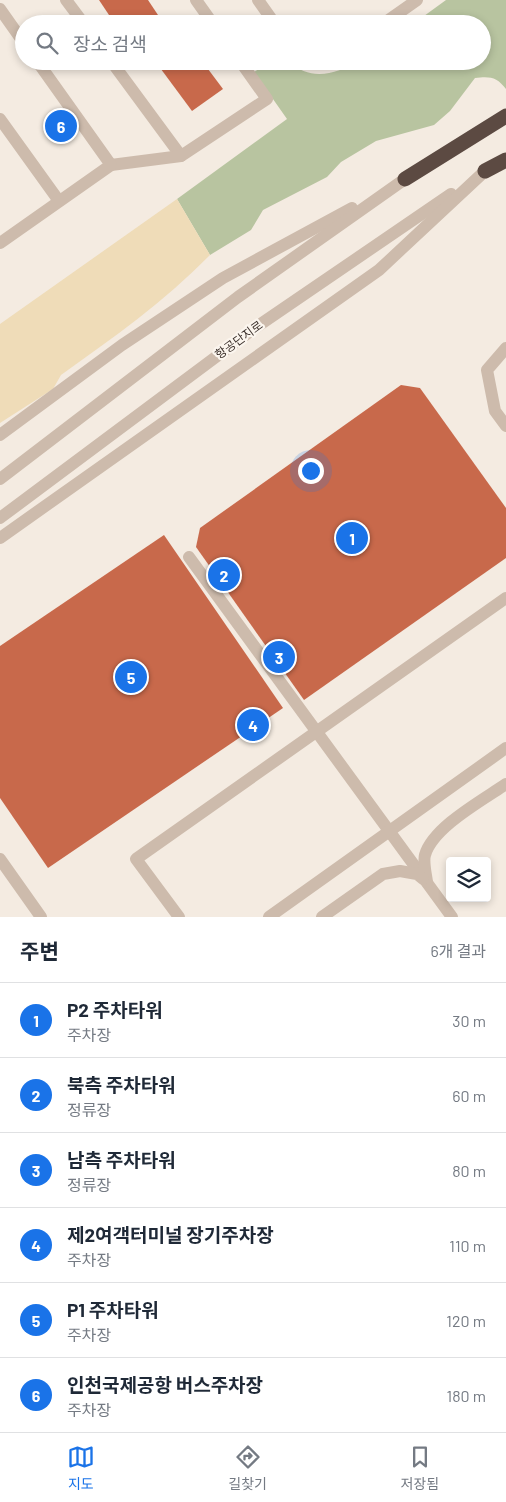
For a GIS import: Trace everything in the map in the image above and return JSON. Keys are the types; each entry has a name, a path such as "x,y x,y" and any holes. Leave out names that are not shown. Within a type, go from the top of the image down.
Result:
{"highway":[{"path":"405,179 506,116"},
{"path":"485,171 506,160"}],"street":[{"path":"66,0 77,15"},
{"path":"196,0 207,15"},
{"path":"258,0 269,15"},
{"path":"396,15 417,0"},
{"path":"0,9 15,30"},
{"path":"43,70 111,165"},
{"path":"118,70 182,156"},
{"path":"2,237 111,165 182,156 267,99 246,70"},
{"path":"0,119 59,201"},
{"path":"0,538 379,270 485,171"},
{"name":"항공단지로","path":"0,518 252,330 485,171"},
{"path":"0,435 122,345 223,278 405,179"},
{"path":"0,479 238,297 405,179"},
{"path":"506,348 487,370 495,411 506,426"},
{"path":"189,557 452,917"},
{"path":"179,917 136,859 506,598"},
{"path":"269,917 506,748"},
{"path":"427,882 425,856 433,838 449,823 506,784"},
{"path":"0,859 41,917"},
{"path":"322,917 383,874 400,872 417,874 427,882"}],"green space":[{"path":"446,0 506,0 506,89 493,78 475,78 450,111 434,125 376,141 341,162 327,177 263,210 251,230 210,255 177,199 287,119 254,72 257,70 302,70 314,74 323,74 338,70 491,70 491,15 425,15"}],"sand":[{"path":"177,199 210,255 157,303 61,375 53,389 0,423 0,324"}],"building":[{"path":"99,0 148,0 158,15 109,15"},
{"path":"162,70 209,70 223,89 192,111"},
{"path":"401,385 420,388 506,508 506,558 304,700 196,547 200,528"},
{"path":"164,535 283,708 48,868 0,798 0,646"}],"place":[{"name":"인천국제공항 버스주차장","path":"61,126"},
{"name":"P2 주차타워","path":"352,538"},
{"name":"북측 주차타워","path":"224,575"},
{"name":"남측 주차타워","path":"279,657"},
{"name":"P1 주차타워","path":"131,677"},
{"name":"제2여객터미널 장기주차장","path":"253,725"}]}
